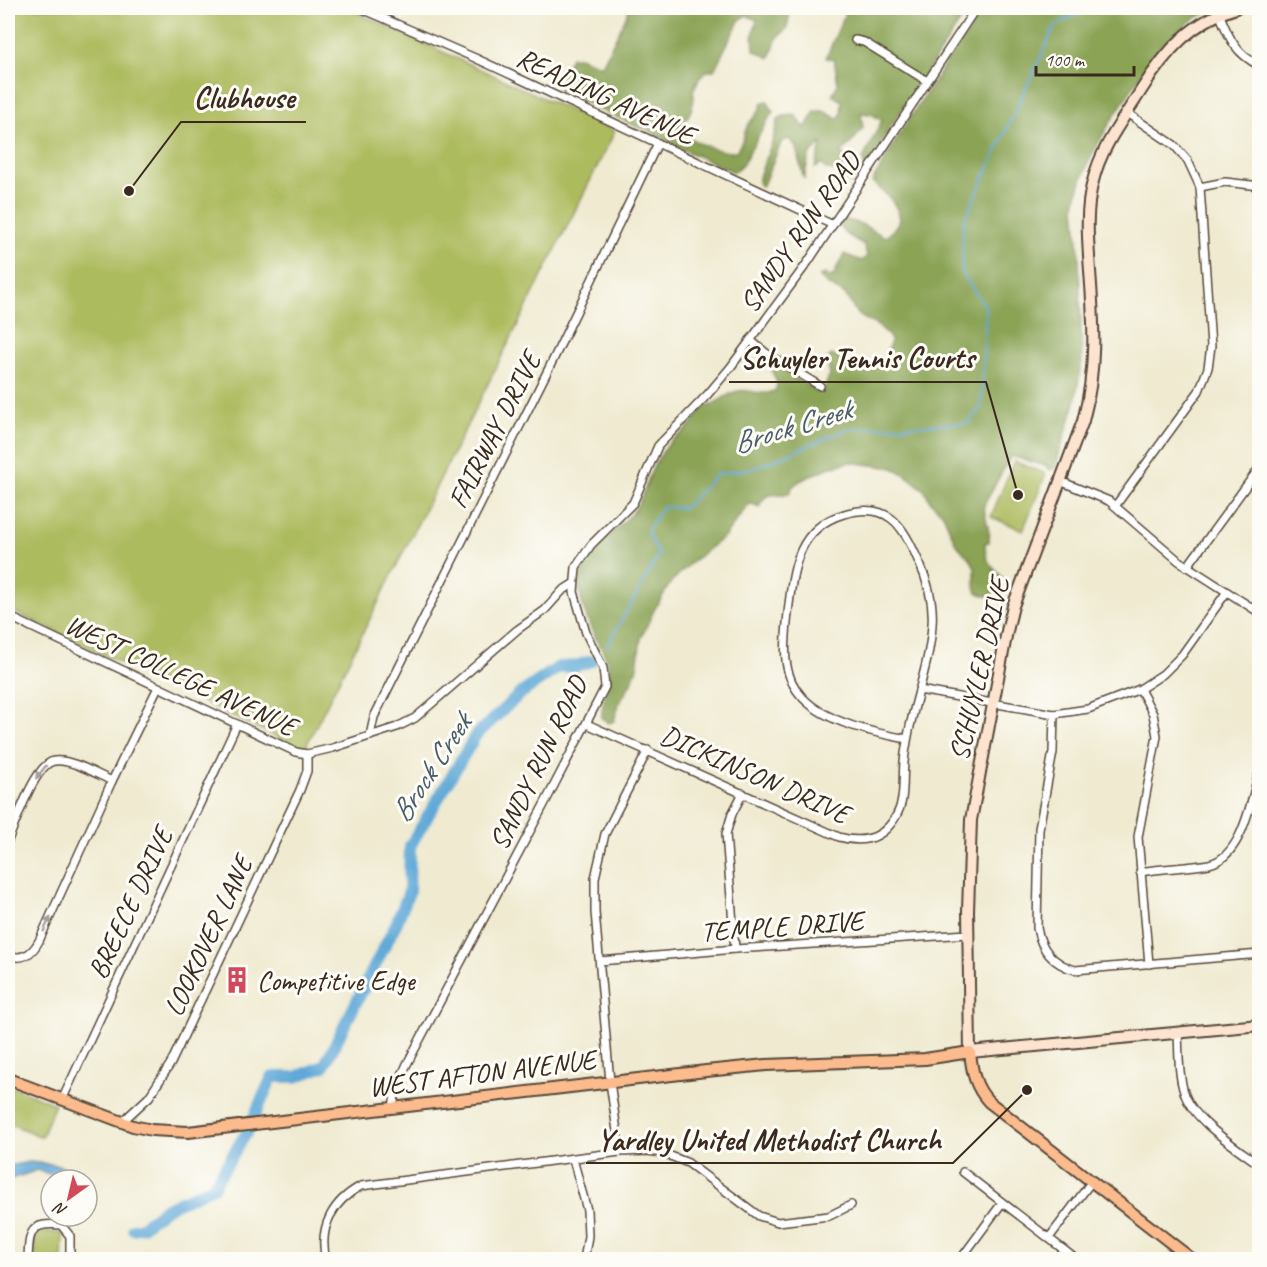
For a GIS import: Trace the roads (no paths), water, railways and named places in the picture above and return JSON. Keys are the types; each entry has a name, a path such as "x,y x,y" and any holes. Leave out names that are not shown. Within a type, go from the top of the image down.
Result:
{"main road":[{"name":"WEST AFTON AVENUE","path":"8,1079 122,1122 166,1131 188,1132 766,1065 924,1059 970,1052"},
{"path":"970,1052 973,1077 988,1102 1194,1260"}],"street":[{"name":"READING AVENUE","path":"360,8 833,225"},
{"name":"SANDY RUN ROAD","path":"393,1108 396,1088 406,1064 603,691 605,677 601,662 586,633 573,584 576,567 585,554 633,503 658,446 708,394 833,225 976,8"},
{"name":"SCHUYLER DRIVE","path":"970,1052 968,934 971,820 1013,606 1083,421 1092,378 1095,346 1088,233 1089,195 1101,156 1167,52 1218,11 1236,8"},
{"path":"1218,11 1230,40 1239,52 1260,66"},
{"path":"855,40 864,42 927,81"},
{"path":"1116,505 1191,403 1203,383 1208,368 1211,334 1200,187 1188,161 1174,145 1127,113"},
{"name":"FAIRWAY DRIVE","path":"370,736 374,717 554,358 658,143"},
{"path":"1200,187 1225,182 1260,186"},
{"path":"750,340 766,353 820,386"},
{"path":"1187,567 1260,467"},
{"path":"1060,481 1116,505 1187,567 1260,613"},
{"name":"DICKINSON DRIVE","path":"587,724 839,837 857,840 874,837 888,828 902,803 905,788 904,762 907,739 930,640 933,612 927,579 908,538 897,522 880,512 862,510 832,519 822,526 807,540 795,563 785,641 786,664 789,675 804,700 820,710 860,729 907,739"},
{"name":"WEST COLLEGE AVENUE","path":"8,616 297,752 308,754 397,727 415,718 573,584"},
{"path":"919,690 1054,714 1088,709 1140,688 1163,674 1182,655 1226,593"},
{"path":"8,956 20,958 34,949 111,782 158,687"},
{"path":"1140,688 1153,714 1157,736 1155,756 1139,822 1138,849 1149,964"},
{"path":"1054,714 1053,752 1042,809 1038,849 1037,928 1040,940 1053,960 1075,970 1260,954"},
{"name":"BREECE DRIVE","path":"62,1100 237,724"},
{"path":"620,1152 610,1082 594,894 600,853 611,821 648,750"},
{"name":"LOOKOVER LANE","path":"122,1122 149,1097 171,1063 300,790 307,771 308,754"},
{"path":"8,840 36,777 44,766 54,761 65,762 111,782"},
{"path":"1140,872 1209,864 1223,858 1238,839 1260,771"},
{"path":"735,949 726,834 732,814 743,793"},
{"name":"TEMPLE DRIVE","path":"600,961 735,949 968,934"},
{"path":"970,1052 1260,1025"},
{"path":"1178,1032 1183,1089 1188,1102 1205,1123 1260,1165"},
{"path":"326,1260 323,1236 329,1215 345,1196 361,1186 620,1152 663,1153 688,1163 759,1216 778,1222 829,1216 851,1205"},
{"path":"573,1159 587,1210 588,1236 584,1260"},
{"path":"963,1173 1077,1260"},
{"path":"1049,1238 1092,1181"},
{"path":"960,1260 1002,1203"},
{"path":"28,1260 29,1235 34,1228 45,1224 62,1225 70,1236 70,1260"}],"water":[{"path":"29,1162 58,1165 64,1168 39,1168 39,1170 8,1180 8,1166"}],"waterway":[{"name":"Brock Creek","path":"607,646 659,555 647,532 662,507 684,508 717,474 755,468 848,429 968,423 981,407 986,308 962,273 963,223 1055,26 1088,8"},
{"name":"Brock Creek","path":"133,1229 142,1227 166,1208 213,1187 247,1132 272,1077 296,1077 324,1066 397,922 409,892 410,846 476,735 520,694 559,667 576,666 591,661"}],"place":[{"name":"Clubhouse","path":"129,191"},
{"name":"Schuyler Tennis Courts","path":"1018,495"},
{"name":"Competitive Edge","path":"237,980"},
{"name":"Yardley United Methodist Church","path":"1027,1090"}]}
